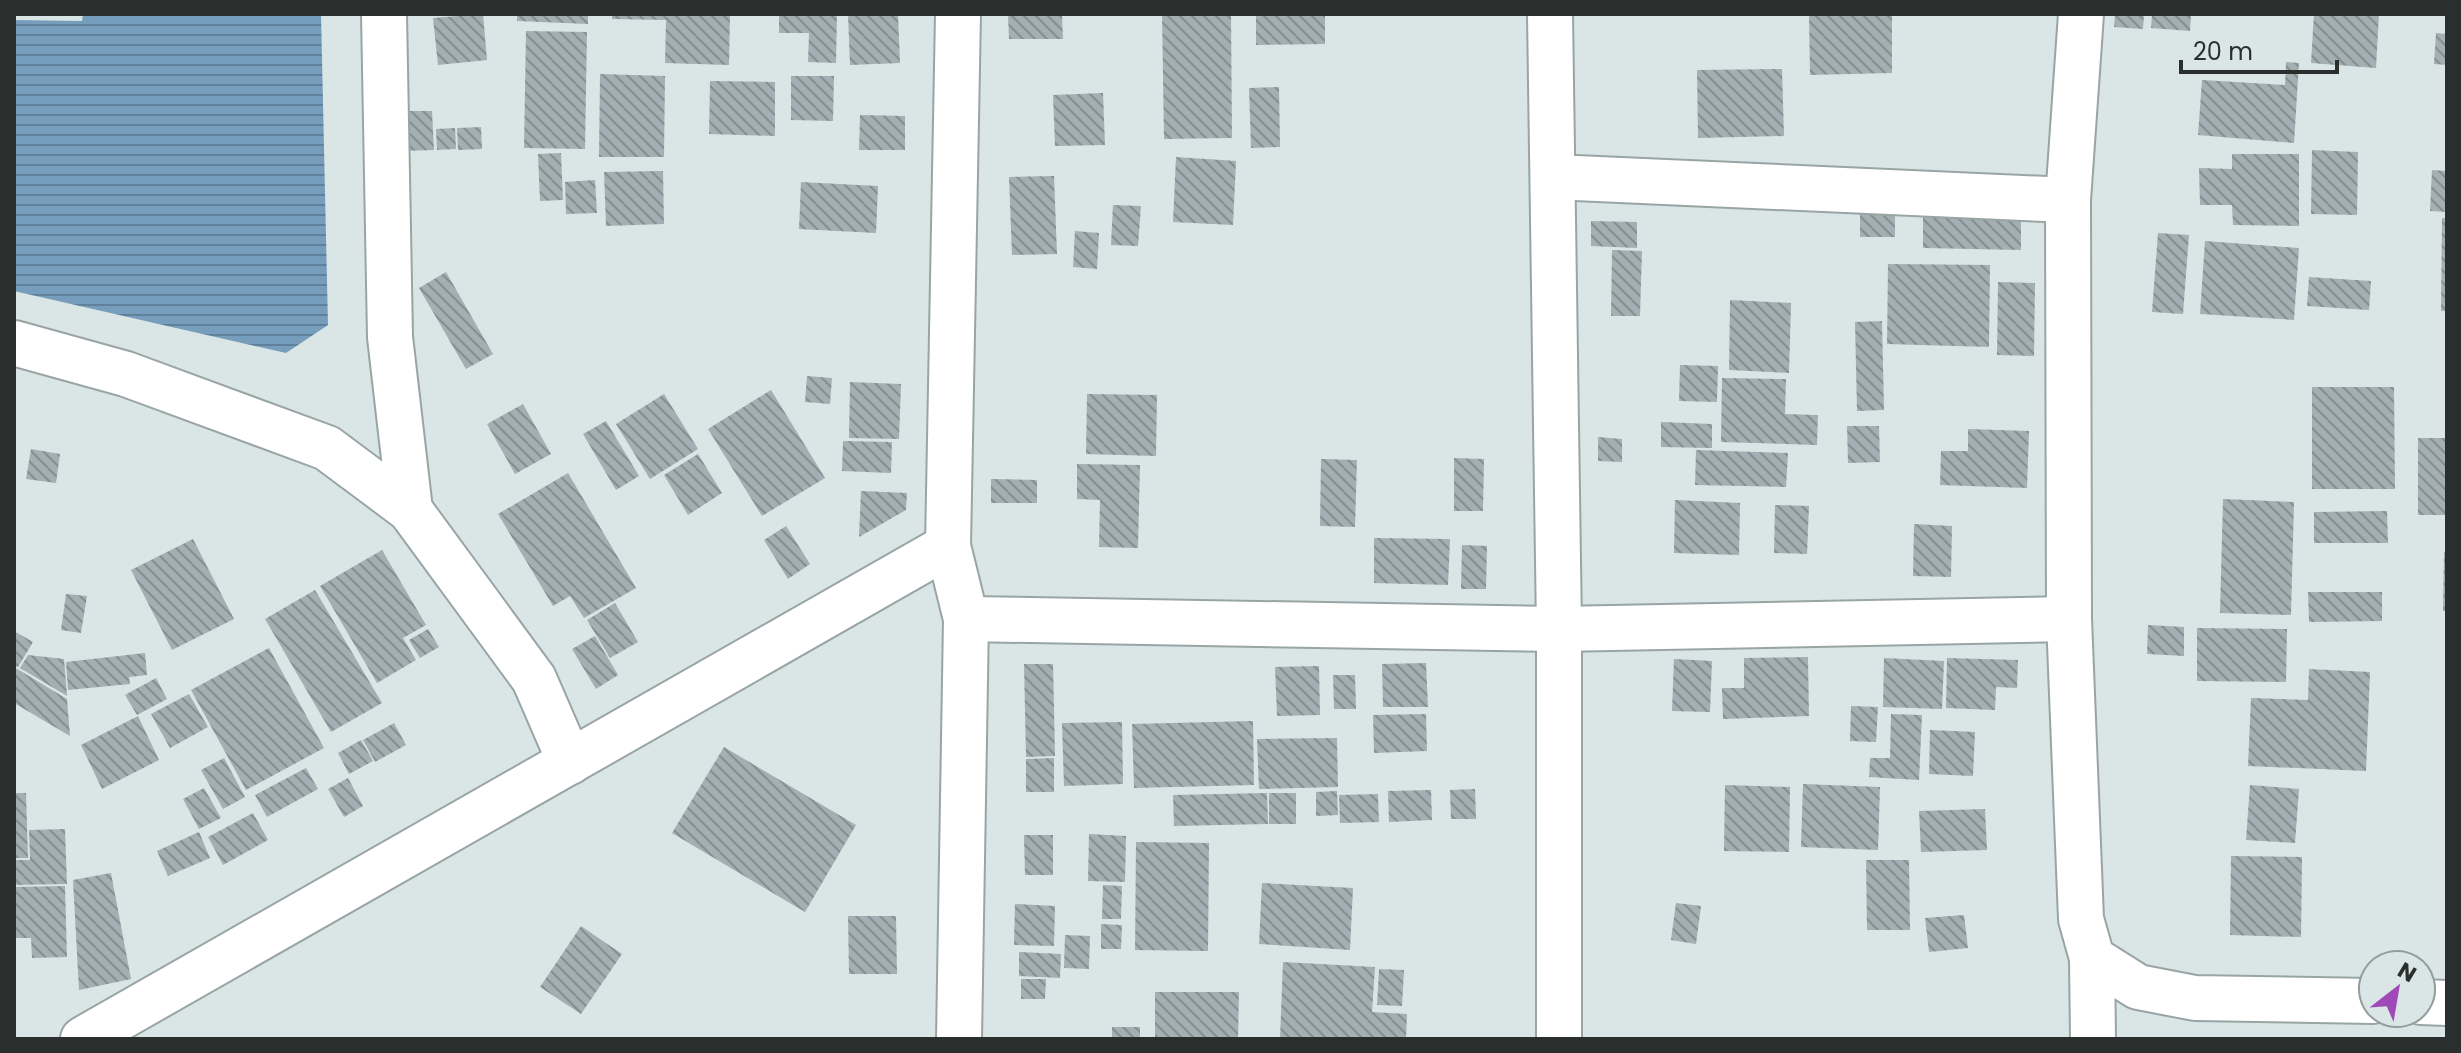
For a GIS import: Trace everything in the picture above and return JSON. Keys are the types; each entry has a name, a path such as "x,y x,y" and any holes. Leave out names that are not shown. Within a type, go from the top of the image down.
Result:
{"street":[{"path":"384,14 390,337 410,510"},
{"path":"958,14 948,546 966,619 959,1039"},
{"path":"1550,14 1559,629 1559,1039"},
{"path":"2081,14 2068,200 2069,619 2081,919 2092,958 2093,1039"},
{"path":"1553,177 2068,200"},
{"path":"14,343 126,374 327,448 410,510 534,679 570,762"},
{"path":"83,1039 948,546"},
{"path":"966,619 1559,629 2069,619"},
{"path":"2092,958 2138,987 2195,998 2357,1001"}],"water":[{"path":"83,14 321,14 328,325 286,353 14,291 14,20 82,21"}],"building":[{"path":"483,14 487,60 438,65 433,18"},
{"path":"517,14 588,14 588,24 517,21"},
{"path":"612,14 730,14 729,65 665,63 666,20 612,19"},
{"path":"779,14 837,14 836,63 808,62 809,33 779,33"},
{"path":"848,14 898,14 900,63 850,65"},
{"path":"1008,14 1062,14 1063,39 1009,39"},
{"path":"1162,14 1231,14 1232,138 1164,139"},
{"path":"1256,14 1325,14 1325,44 1256,45"},
{"path":"1809,14 1892,14 1892,73 1810,75"},
{"path":"2115,14 2144,14 2143,29 2114,27"},
{"path":"2152,14 2191,14 2190,31 2151,28"},
{"path":"2314,14 2379,14 2376,68 2311,63"},
{"path":"526,31 587,32 585,149 524,148"},
{"path":"2436,33 2447,34 2447,65 2434,64"},
{"path":"2286,62 2299,63 2294,143 2198,135 2202,80 2285,85"},
{"path":"1782,69 1784,136 1698,138 1697,70"},
{"path":"600,74 665,76 664,157 599,157"},
{"path":"791,76 834,76 833,121 791,120"},
{"path":"710,81 775,82 775,136 709,134"},
{"path":"1279,87 1280,147 1251,148 1249,88"},
{"path":"1103,93 1105,145 1055,146 1053,95"},
{"path":"400,111 432,111 434,150 402,151"},
{"path":"860,115 905,116 905,150 859,150"},
{"path":"481,127 482,149 458,150 457,128"},
{"path":"455,128 456,149 437,150 436,129"},
{"path":"2312,150 2358,152 2357,215 2311,214"},
{"path":"561,153 563,200 540,201 538,154"},
{"path":"2232,154 2299,154 2299,226 2233,225 2232,205 2200,205 2199,168 2232,169"},
{"path":"1176,157 1236,161 1233,225 1173,222"},
{"path":"2432,170 2447,171 2447,212 2430,211"},
{"path":"663,171 664,224 606,226 604,172"},
{"path":"1054,176 1057,254 1012,255 1009,177"},
{"path":"595,180 597,213 566,214 565,182"},
{"path":"801,182 878,186 876,233 799,229"},
{"path":"1895,200 1895,237 1860,237 1860,201"},
{"path":"1113,205 1141,206 1138,246 1111,245"},
{"path":"1923,213 2021,216 2021,250 1923,248"},
{"path":"2442,218 2447,218 2447,311 2441,311"},
{"path":"1591,221 1637,222 1637,248 1591,246"},
{"path":"1075,231 1099,233 1097,269 1073,267"},
{"path":"2158,233 2189,235 2183,314 2152,312"},
{"path":"2205,241 2299,248 2294,320 2200,314"},
{"path":"1612,250 1642,251 1640,316 1611,316"},
{"path":"1888,264 1990,265 1989,347 1887,344"},
{"path":"446,272 493,354 466,369 419,288"},
{"path":"2309,277 2371,281 2369,310 2307,306"},
{"path":"1998,282 2035,283 2034,356 1997,355"},
{"path":"1730,300 1791,303 1789,373 1729,370"},
{"path":"1882,321 1884,410 1857,411 1855,322"},
{"path":"1680,365 1718,366 1717,402 1679,401"},
{"path":"807,376 832,378 830,404 805,402"},
{"path":"1722,378 1786,379 1785,414 1818,415 1817,445 1721,442"},
{"path":"850,382 901,384 899,439 849,438"},
{"path":"2312,387 2394,387 2395,489 2312,489"},
{"path":"771,390 825,478 762,516 708,429"},
{"path":"664,394 698,449 650,479 616,424"},
{"path":"1087,394 1157,395 1156,456 1086,454"},
{"path":"523,404 551,454 515,474 487,424"},
{"path":"606,421 639,476 616,490 583,434"},
{"path":"1661,422 1712,424 1712,448 1661,447"},
{"path":"1847,426 1879,426 1880,462 1848,463"},
{"path":"1968,429 2029,431 2027,488 1940,485 1941,451 1968,451"},
{"path":"1598,437 1622,439 1622,462 1598,461"},
{"path":"2418,438 2447,438 2447,515 2418,515"},
{"path":"843,441 892,442 891,473 842,471"},
{"path":"31,449 60,454 56,483 26,479"},
{"path":"1696,450 1788,453 1786,487 1695,485"},
{"path":"698,454 722,493 688,515 664,475"},
{"path":"1454,458 1484,459 1483,511 1454,511"},
{"path":"1321,459 1357,460 1355,527 1320,526"},
{"path":"1077,464 1140,465 1138,548 1099,547 1100,500 1077,499"},
{"path":"568,473 636,588 584,618 570,596 553,606 498,514"},
{"path":"991,479 1037,480 1037,503 991,503"},
{"path":"861,491 907,493 906,510 859,537"},
{"path":"2223,499 2294,502 2291,615 2220,613"},
{"path":"1675,500 1740,503 1739,555 1674,553"},
{"path":"1775,505 1809,506 1807,554 1774,553"},
{"path":"2387,511 2388,543 2314,543 2314,512"},
{"path":"1914,524 1952,526 1951,577 1913,576"},
{"path":"786,526 810,564 788,579 764,540"},
{"path":"1374,538 1450,539 1448,585 1374,583"},
{"path":"193,539 234,619 172,650 131,570"},
{"path":"1462,545 1487,546 1486,589 1461,589"},
{"path":"382,550 426,625 403,638 416,660 377,683 320,586"},
{"path":"2444,552 2447,552 2447,611 2443,611"},
{"path":"315,590 382,703 331,732 265,619"},
{"path":"2308,592 2382,592 2382,621 2309,622"},
{"path":"66,594 87,596 81,633 61,630"},
{"path":"615,603 638,642 610,658 587,620"},
{"path":"2148,625 2184,627 2184,656 2147,654"},
{"path":"2197,628 2287,629 2286,682 2197,681"},
{"path":"428,629 439,647 420,658 409,640"},
{"path":"14,631 33,642 18,667 14,665"},
{"path":"595,636 618,675 596,689 572,649"},
{"path":"269,648 324,748 246,790 191,690"},
{"path":"145,653 147,675 129,677 130,684 68,690 66,662"},
{"path":"28,655 64,659 67,696 20,668"},
{"path":"1808,657 1809,716 1723,719 1722,688 1744,688 1744,658"},
{"path":"1884,658 1944,661 1942,709 1883,707"},
{"path":"1947,658 2018,660 2017,688 1996,687 1995,710 1946,708"},
{"path":"1674,659 1712,661 1710,712 1672,711"},
{"path":"1426,663 1428,707 1383,707 1382,664"},
{"path":"1024,664 1053,664 1055,756 1026,757"},
{"path":"1319,666 1320,715 1277,716 1275,667"},
{"path":"14,667 67,699 70,736 14,703"},
{"path":"2309,669 2370,672 2366,771 2248,766 2251,698 2308,700"},
{"path":"1333,675 1355,675 1356,709 1334,709"},
{"path":"156,678 167,699 137,715 125,695"},
{"path":"189,694 208,727 170,748 151,714"},
{"path":"1851,706 1878,707 1876,742 1850,741"},
{"path":"1426,714 1427,751 1374,753 1373,715"},
{"path":"1891,714 1922,715 1919,780 1869,777 1870,758 1890,758"},
{"path":"138,716 159,760 102,789 81,745"},
{"path":"1253,721 1254,785 1134,788 1132,724"},
{"path":"1122,722 1123,784 1064,786 1062,723"},
{"path":"394,723 406,745 375,762 363,740"},
{"path":"1930,730 1975,732 1973,776 1929,774"},
{"path":"1337,738 1338,787 1259,789 1257,739"},
{"path":"361,740 373,761 349,774 338,753"},
{"path":"724,747 856,825 805,912 672,833"},
{"path":"224,758 245,797 223,809 201,770"},
{"path":"1054,758 1054,792 1026,792 1026,759"},
{"path":"306,768 318,789 267,817 255,795"},
{"path":"348,778 363,806 344,817 328,789"},
{"path":"1803,784 1880,787 1878,850 1801,847"},
{"path":"1725,785 1790,787 1789,852 1724,851"},
{"path":"2250,785 2299,789 2295,843 2246,840"},
{"path":"204,788 221,818 199,829 183,799"},
{"path":"1475,789 1476,819 1451,819 1450,790"},
{"path":"1431,790 1432,820 1389,822 1388,791"},
{"path":"1337,791 1338,815 1316,816 1316,792"},
{"path":"14,793 26,793 28,858 14,858"},
{"path":"1267,793 1268,824 1174,826 1173,795"},
{"path":"1269,793 1296,793 1296,824 1269,824"},
{"path":"1378,794 1379,822 1340,823 1339,795"},
{"path":"1985,809 1987,850 1921,852 1919,811"},
{"path":"253,813 268,840 223,865 208,837"},
{"path":"65,829 67,884 14,885 14,860 30,860 29,830"},
{"path":"199,832 210,858 168,876 157,851"},
{"path":"1089,834 1126,836 1125,882 1088,881"},
{"path":"1024,835 1053,835 1053,875 1025,875"},
{"path":"1136,842 1209,843 1208,951 1135,950"},
{"path":"2231,856 2302,857 2301,937 2230,935"},
{"path":"1866,860 1909,860 1910,930 1867,930"},
{"path":"111,873 131,979 79,990 73,880"},
{"path":"1262,883 1353,888 1350,950 1259,944"},
{"path":"1103,885 1122,886 1121,919 1102,919"},
{"path":"65,886 67,957 32,958 31,938 14,938 14,887"},
{"path":"1676,903 1701,906 1696,944 1671,940"},
{"path":"1015,904 1055,906 1054,946 1014,945"},
{"path":"1964,915 1968,948 1929,952 1925,918"},
{"path":"848,916 896,916 897,974 849,974"},
{"path":"1101,924 1122,925 1121,949 1101,949"},
{"path":"581,926 622,954 581,1014 540,987"},
{"path":"1065,935 1090,936 1089,969 1064,968"},
{"path":"1019,952 1061,954 1060,978 1019,976"},
{"path":"1283,962 1375,967 1372,1012 1407,1014 1406,1039 1280,1039"},
{"path":"1379,969 1404,970 1402,1006 1377,1005"},
{"path":"1021,979 1046,979 1045,999 1021,999"},
{"path":"1155,992 1239,992 1238,1039 1155,1039"},
{"path":"1112,1027 1140,1027 1140,1039 1112,1039"}]}
